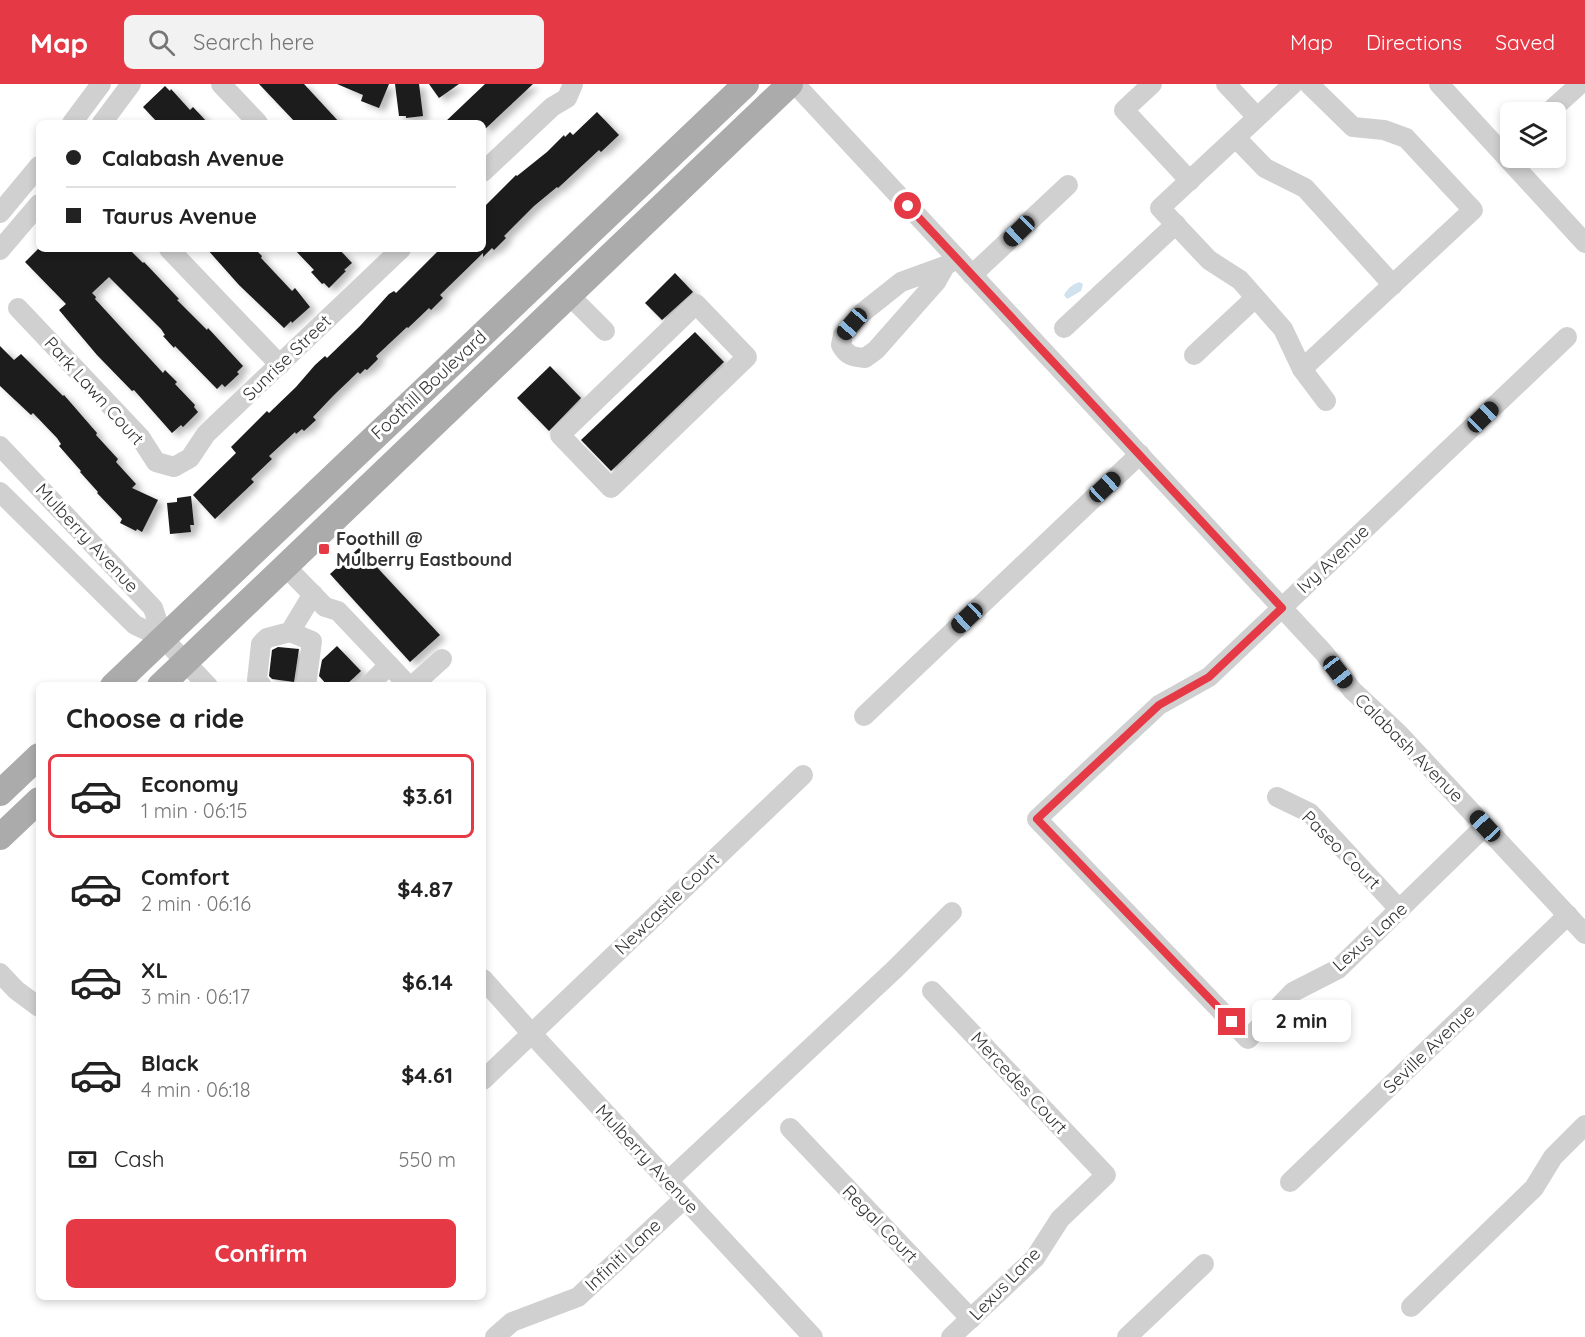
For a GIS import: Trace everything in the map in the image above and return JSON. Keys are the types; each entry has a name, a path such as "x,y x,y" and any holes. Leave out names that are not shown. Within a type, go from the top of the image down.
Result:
{"main road":[{"name":"Foothill Boulevard","path":"117,682 746,84"},
{"name":"Foothill Boulevard","path":"164,682 790,84"},
{"path":"0,793 36,759"},
{"path":"0,837 36,803"}],"street":[{"path":"74,120 101,84"},
{"path":"104,120 131,84"},
{"path":"221,84 255,120"},
{"path":"486,169 552,107 567,99 573,84"},
{"name":"Calabash Avenue","path":"795,84 951,262 972,275 1324,653 1352,690 1399,734 1585,934"},
{"path":"1152,84 1124,110 1190,181"},
{"path":"1226,84 1257,117"},
{"path":"1293,84 1160,208 1209,260 1240,280 1283,329 1302,369 1326,401"},
{"path":"1302,369 1473,210 1406,138 1384,130 1353,127 1309,84"},
{"path":"1440,84 1500,145"},
{"path":"1561,102 1580,84"},
{"path":"1236,138 1265,168 1305,188 1393,285"},
{"path":"1521,168 1585,243"},
{"path":"0,213 36,170"},
{"path":"972,275 1068,185"},
{"path":"0,249 36,207"},
{"path":"1064,328 1176,224"},
{"path":"172,252 280,365"},
{"name":"Sunrise Street","path":"174,467 190,458 206,434 280,365 388,253"},
{"path":"951,262 876,350 865,358 854,357 846,353 841,345 843,335 862,313 901,282 951,262"},
{"path":"569,295 605,331"},
{"path":"1194,355 1255,298"},
{"path":"696,304 747,357 611,488 560,435 605,392 696,304"},
{"name":"Park Lawn Court","path":"18,308 140,437 156,462 174,467"},
{"name":"Ivy Avenue","path":"1248,1039 1037,819 1159,705 1209,677 1567,337"},
{"name":"Mulberry Avenue","path":"0,446 153,608 163,638"},
{"path":"864,716 1140,454"},
{"name":"Mulberry Avenue","path":"0,492 135,625 163,638 204,682"},
{"path":"285,566 325,607 338,611 407,682"},
{"path":"290,632 313,594"},
{"path":"259,682 261,644 267,638 290,632 312,641 307,682"},
{"path":"415,682 442,658"},
{"path":"372,682 389,665"},
{"name":"Newcastle Court","path":"486,1077 803,775"},
{"name":"Paseo Court","path":"1277,797 1310,813 1400,910"},
{"name":"Lexus Lane","path":"1248,1039 1293,992 1338,969 1485,826"},
{"path":"668,1181 895,969 952,912"},
{"name":"Seville Avenue","path":"1290,1182 1568,915"},
{"path":"0,973 23,996 36,1005"},
{"name":"Mulberry Avenue","path":"486,982 813,1337"},
{"name":"Mercedes Court","path":"932,991 1106,1175"},
{"path":"1411,1307 1534,1188 1553,1157 1585,1125"},
{"name":"Regal Court","path":"789,1128 971,1319"},
{"name":"Lexus Lane","path":"951,1337 1035,1258 1060,1220 1106,1175"},
{"name":"Infiniti Lane","path":"495,1337 512,1322 578,1297 684,1199"},
{"path":"1127,1337 1204,1264"}],"water":[{"path":"1079,282 1083,284 1081,291 1067,299 1064,295 1070,287"}],"building":[{"path":"259,84 304,84 337,120 293,120"},
{"path":"337,84 389,84 379,108 361,101 363,95"},
{"path":"395,84 419,84 423,116 406,118 406,116 399,116"},
{"path":"429,84 459,84 439,98"},
{"path":"485,84 533,84 486,128 486,120 447,120"},
{"path":"165,86 170,91 171,89 190,110 193,107 205,120 155,120 143,107"},
{"path":"597,112 619,135 534,206 504,236 506,238 494,250 492,248 483,257 483,253 440,295 443,298 431,310 429,308 407,327 376,356 378,359 367,370 365,369 360,374 358,372 333,396 313,417 316,420 304,431 302,429 296,434 295,432 269,456 272,459 251,479 254,482 215,519 193,495 236,453 231,447 267,411 269,413 296,387 315,365 325,356 327,358 389,294 394,291 396,293 437,252 486,252 486,205 516,175 547,152 564,135 565,137 570,132 573,135"},
{"path":"36,251 132,252 243,366 237,372 239,374 225,387 222,384 217,389 175,346 174,348 163,336 165,335 161,329 109,277 92,293 95,299 163,373 165,370 177,382 175,384 195,405 198,412 183,427 181,425 172,433 134,390 132,391 97,355 59,310 66,304 25,262"},
{"path":"210,252 258,252 292,291 295,288 310,307 284,328 239,285"},
{"path":"297,252 342,252 352,263 329,288 311,272 314,270"},
{"path":"675,273 693,292 662,320 645,303"},
{"path":"695,332 724,362 611,471 581,440"},
{"path":"0,346 14,360 21,354 64,395 118,459 116,462 136,484 132,488 158,500 142,532 120,523 122,519 97,493 59,446 61,444 57,438 33,413 31,415 0,386"},
{"path":"550,366 581,398 549,431 517,398"},
{"path":"191,496 194,525 190,525 191,532 170,534 167,503 177,502 177,498"},
{"path":"359,548 440,635 410,662 330,574"},
{"path":"337,646 361,671 349,682 324,682 319,676 322,660"},
{"path":"278,647 299,649 294,682 272,679 269,676 272,650"}],"place":[{"name":"Foothill @ Mulberry Eastbound","path":"324,549"}],"route":[{"path":"908,206 1282,608 1209,677 1159,705 1037,819 1232,1022"}]}
